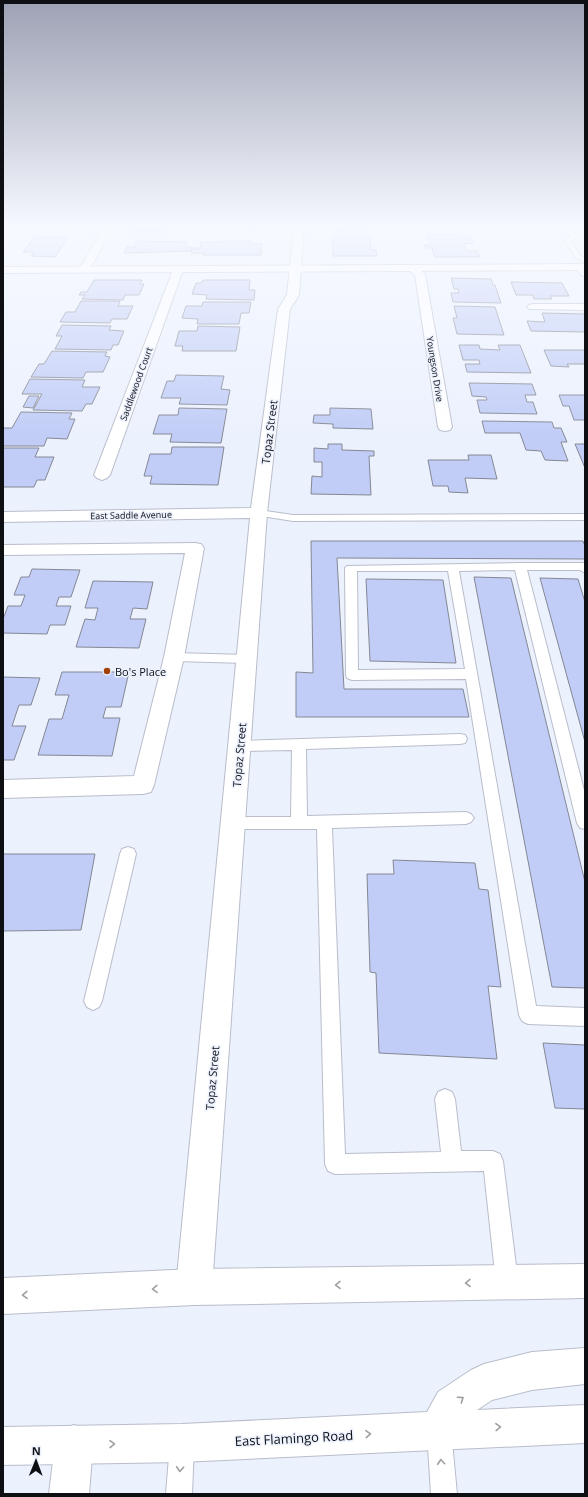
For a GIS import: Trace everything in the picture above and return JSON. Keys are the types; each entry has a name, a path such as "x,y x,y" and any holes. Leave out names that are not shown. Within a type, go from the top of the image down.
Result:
{"street":[{"name":"Saddlewood Court","path":"102,476 168,296"},
{"name":"Topaz Street","path":"194,1288 259,513 284,309 292,296"},
{"name":"Youngson Drive","path":"424,296 445,428"},
{"path":"533,306 585,307"},
{"name":"East Saddle Avenue","path":"3,517 259,513"},
{"path":"3,550 195,548 174,657 143,785 3,789"},
{"path":"3,1296 194,1288 585,1281"},
{"path":"439,1430 451,1405 484,1383 532,1371 585,1366"},
{"name":"East Flamingo Road","path":"3,1446 74,1444 182,1444 439,1430 585,1424"},
{"path":"69,1494 74,1444"}],"lane":[{"path":"259,513 293,518 585,517"},
{"path":"520,566 585,823"},
{"path":"472,674 352,675 351,568 584,566 585,569"},
{"path":"453,567 528,1015 585,1017"},
{"path":"174,657 247,659"},
{"path":"239,746 460,739"},
{"path":"299,744 299,823"},
{"path":"233,823 299,823 466,818"},
{"path":"324,822 335,1164 493,1161 507,1282"},
{"path":"93,1001 128,854"},
{"path":"445,1099 452,1162"},
{"path":"439,1430 444,1494"},
{"path":"179,1494 182,1444"}],"building":[{"path":"84,296 125,296 123,300 82,299"},
{"path":"207,296 254,296 254,300 206,299"},
{"path":"452,296 499,296 501,303 453,302"},
{"path":"533,296 569,296 550,296 552,299 534,299"},
{"path":"81,301 120,301 118,306 133,306 127,319 112,319 110,323 60,322 66,312 75,312"},
{"path":"203,302 251,302 249,313 241,313 239,324 197,324 198,319 182,318 186,306 202,306"},
{"path":"454,306 495,307 504,335 457,334 453,318 457,318"},
{"path":"542,313 585,314 585,332 531,331 527,321 545,322"},
{"path":"62,325 111,326 109,330 124,331 118,345 113,345 111,350 55,349 62,336 56,336"},
{"path":"198,326 240,327 236,351 182,351 183,346 175,346 179,331 197,331"},
{"path":"459,345 479,345 480,349 500,350 498,345 520,345 531,373 467,372 465,364 480,364 479,360 463,360"},
{"path":"544,350 585,350 585,366 584,364 567,364 569,367 551,366"},
{"path":"52,351 107,352 105,356 110,357 103,372 86,372 83,378 31,377 39,364 44,364"},
{"path":"176,375 224,376 221,389 230,390 227,405 179,404 181,398 161,398 167,381 174,381"},
{"path":"30,379 85,380 82,387 100,387 92,404 86,404 82,411 33,410 42,394 22,394"},
{"path":"469,383 532,384 536,395 525,395 527,402 533,402 537,414 480,413 477,400 487,400 486,397 472,396"},
{"path":"559,395 585,395 585,420 574,420 569,406 563,406"},
{"path":"29,396 39,396 33,408 23,407"},
{"path":"179,408 227,409 221,443 170,442 172,434 153,434 159,415 178,415"},
{"path":"330,408 371,409 373,429 333,428 333,424 313,423 314,415 330,415"},
{"path":"21,412 72,413 69,419 75,419 67,439 47,438 44,446 3,446 3,428 12,428"},
{"path":"482,421 552,422 554,428 561,428 567,442 561,442 568,461 545,460 541,451 526,450 520,433 485,433"},
{"path":"328,444 342,444 342,450 374,451 374,456 369,456 371,495 311,494 312,476 322,477 322,462 314,462 314,448 328,449"},
{"path":"575,444 585,444 585,468"},
{"path":"172,447 224,447 218,485 150,484 152,476 144,476 150,454 171,454"},
{"path":"3,448 39,448 35,457 54,457 45,480 37,480 34,487 3,487"},
{"path":"468,455 491,455 497,479 465,478 468,493 449,492 448,486 433,486 428,460 469,460"},
{"path":"311,541 583,541 585,546 585,559 337,558 344,689 463,689 469,717 296,717 296,672 313,673"},
{"path":"32,569 80,570 71,597 59,597 56,606 71,606 65,625 50,625 47,634 3,633 3,619 8,606 21,606 25,595 14,595 21,577 29,577"},
{"path":"474,577 511,578 585,882 585,988 552,987"},
{"path":"540,578 578,579 585,602 585,742"},
{"path":"366,579 443,580 456,663 370,661"},
{"path":"93,581 153,582 147,609 133,608 130,619 146,619 139,648 76,647 85,619 95,620 98,608 85,608"},
{"path":"62,672 129,672 121,707 106,707 103,718 120,718 112,756 38,755 49,719 62,719 69,695 55,695"},
{"path":"3,677 40,678 31,705 19,705 12,726 26,726 14,760 3,760"},
{"path":"3,854 95,854 81,930 3,931"},
{"path":"393,860 475,863 479,889 488,890 501,987 488,986 497,1059 379,1053 376,973 370,972 367,874 394,874"},
{"path":"543,1043 585,1045 585,1109 555,1108"}],"place":[{"name":"Bo's Place","path":"107,671"}]}
